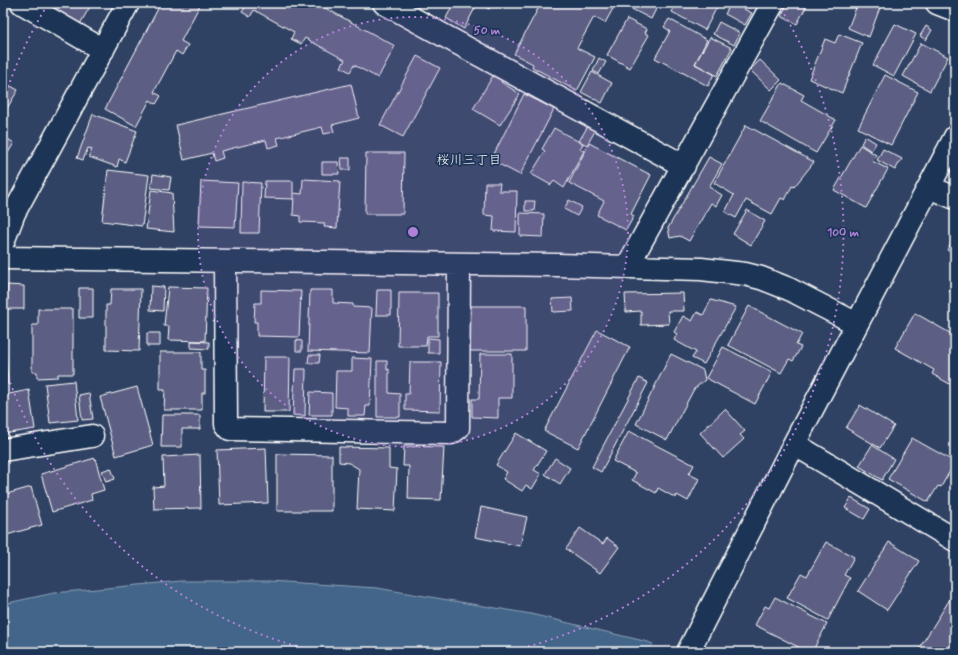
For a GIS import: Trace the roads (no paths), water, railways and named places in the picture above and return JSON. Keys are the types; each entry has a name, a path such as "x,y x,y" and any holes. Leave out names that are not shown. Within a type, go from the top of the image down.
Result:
{"street":[{"path":"22,3 103,50"},
{"path":"3,242 8,210 103,50 128,3"},
{"path":"384,3 684,166"},
{"path":"627,267 773,3"},
{"path":"937,3 955,10"},
{"path":"688,652 794,444 955,137"},
{"path":"929,187 955,198"},
{"path":"3,258 701,269 756,277 788,289 857,324"},
{"path":"225,262 226,424 230,429 452,433 458,428 459,265"},
{"path":"3,450 92,436"},
{"path":"794,444 955,540"}],"water":[{"path":"181,581 269,581 377,588 531,614 648,642 672,652 3,652 3,604 54,593"}],"district":[{"name":"桜川三丁目","path":"469,160"}]}
